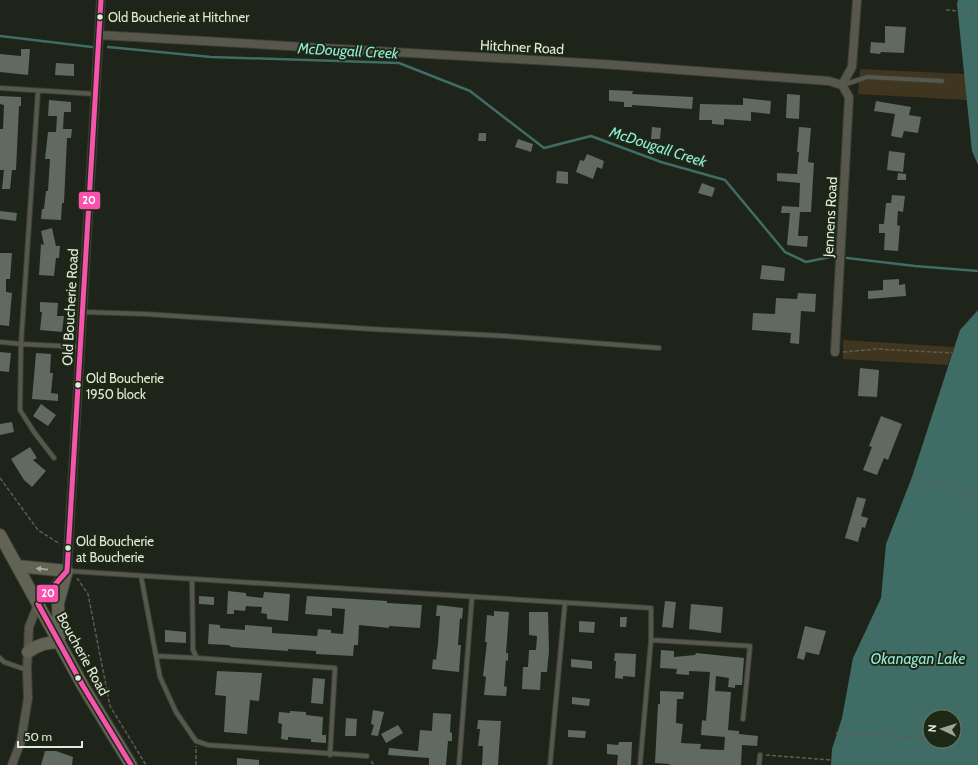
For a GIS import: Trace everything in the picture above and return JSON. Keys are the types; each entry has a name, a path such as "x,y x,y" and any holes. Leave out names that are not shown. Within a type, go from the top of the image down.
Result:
{"main road":[{"name":"Boucherie Road","path":"0,535 83,686 131,765"},
{"path":"17,566 72,575 58,603 59,642 36,646 28,652"}],"street":[{"name":"Old Boucherie Road","path":"72,575 81,347 101,0"},
{"path":"842,85 852,67 857,0"},
{"name":"Hitchner Road","path":"99,35 610,65 829,81 842,85"},
{"name":"Jennens Road","path":"835,352 849,97 842,85"},
{"path":"12,765 21,741 28,698 27,670 29,627 38,604 72,575"}],"lane":[{"path":"842,85 867,77 942,81"},
{"path":"0,88 95,94"},
{"path":"38,91 21,344 20,410 34,432 54,458"},
{"path":"83,312 145,314 378,330 513,337 659,348"},
{"path":"0,342 81,347"},
{"path":"72,575 141,576 651,608 651,640 640,765"},
{"path":"141,576 160,678 176,712 196,740 208,745 330,755 367,756"},
{"path":"192,580 193,650 197,658"},
{"path":"459,765 472,597"},
{"path":"550,765 565,603"},
{"path":"651,640 750,646 744,719"},
{"path":"156,656 335,668 330,755"},
{"path":"0,658 4,662 27,670"},
{"path":"759,765 760,755"}],"path":[{"path":"946,10 972,12 972,6"},
{"path":"835,352 877,349 952,353"},
{"path":"912,477 973,497"},
{"path":"0,478 38,530 60,544"},
{"path":"72,575 88,594 110,706 146,765"},
{"path":"836,733 922,738"},
{"path":"196,740 196,765"},
{"path":"760,755 831,760"}],"shaded area":[{"path":"860,69 965,74 967,100 858,94"},
{"path":"843,340 954,347 948,365 843,359"}],"water":[{"path":"958,0 978,0 978,165 972,151 957,4"},
{"name":"Okanagan Lake","path":"978,310 978,765 831,765 832,749 842,718 853,658 881,598 886,544 912,477 960,330"}],"building":[{"path":"885,26 906,27 904,53 870,53 871,42 885,43"},
{"path":"21,49 30,49 28,75 0,72 0,54 21,56"},
{"path":"56,63 74,64 74,76 55,75"},
{"path":"609,90 633,91 632,94 693,97 692,109 632,105 632,107 624,107 624,102 609,101"},
{"path":"787,94 800,95 799,119 786,118"},
{"path":"0,96 21,97 21,106 19,106 16,170 12,170 10,189 2,189 4,170 0,170 0,129 3,129 4,105 0,104"},
{"path":"743,98 771,101 770,114 751,112 751,121 724,119 724,125 712,124 712,120 699,120 700,104 743,105"},
{"path":"49,100 71,102 71,112 64,112 63,129 72,129 71,138 67,138 64,203 62,203 61,220 41,219 46,191 48,191 50,159 45,159 48,132 56,132 57,116 48,116"},
{"path":"876,101 911,107 909,115 921,117 918,133 904,131 902,138 891,136 895,114 874,111"},
{"path":"652,127 661,128 660,139 651,139"},
{"path":"799,127 811,128 808,162 814,163 811,212 800,212 798,236 808,236 807,247 787,245 790,213 781,213 782,206 799,207 800,183 777,181 777,173 797,174"},
{"path":"479,133 486,133 486,141 478,141"},
{"path":"518,139 533,144 531,152 515,147"},
{"path":"889,151 905,153 903,172 887,170"},
{"path":"587,154 604,161 602,169 597,167 593,179 576,172 580,160 584,161"},
{"path":"557,171 568,172 568,184 556,183"},
{"path":"898,173 906,174 906,180 897,180"},
{"path":"702,183 715,188 712,197 698,193"},
{"path":"892,195 905,196 903,212 898,211 897,225 900,226 898,251 884,250 885,233 879,233 879,224 884,224 886,203 891,203"},
{"path":"0,211 17,213 16,221 0,219"},
{"path":"52,228 56,246 60,246 59,258 56,258 54,276 39,275 41,244 44,245 41,231"},
{"path":"0,253 12,253 10,279 6,279 6,292 12,293 9,326 0,325"},
{"path":"762,265 785,268 784,281 760,279"},
{"path":"899,279 899,285 905,284 906,296 868,299 868,291 883,290 883,280"},
{"path":"798,293 816,294 815,312 801,311 799,344 790,343 791,333 752,330 753,313 775,314 776,298 797,299"},
{"path":"40,302 58,303 57,316 64,316 62,332 40,330 42,312 40,312"},
{"path":"0,352 11,353 9,372 0,371"},
{"path":"36,353 51,354 50,373 53,373 51,393 58,394 58,401 32,399"},
{"path":"860,368 879,370 877,397 858,396"},
{"path":"41,404 56,415 48,426 33,416"},
{"path":"881,416 902,424 888,460 884,458 877,475 863,470 872,447 869,446"},
{"path":"12,422 14,432 0,435 0,424"},
{"path":"30,447 37,458 33,460 46,471 32,487 24,480 11,459"},
{"path":"857,497 866,499 861,516 868,518 865,528 862,527 858,542 845,538"},
{"path":"228,591 246,593 246,596 263,598 264,592 290,594 288,621 267,619 267,614 261,613 262,607 246,606 245,611 234,610 234,614 227,614"},
{"path":"199,596 214,597 214,605 199,604"},
{"path":"307,596 387,601 387,603 422,605 420,628 389,626 389,628 359,625 358,645 354,645 353,656 316,654 316,651 288,649 288,651 208,644 209,624 220,625 220,628 245,630 245,625 272,627 272,633 317,636 318,629 331,630 331,633 343,634 345,609 332,608 332,616 305,614"},
{"path":"665,601 676,602 673,628 662,627"},
{"path":"691,604 723,607 721,633 689,629"},
{"path":"437,605 463,608 462,619 460,618 458,645 461,645 459,672 432,669 433,659 436,660 438,643 440,616 436,616"},
{"path":"494,611 509,612 506,653 508,653 508,661 506,660 504,686 507,687 506,696 484,695 486,677 483,676 487,642 485,642 487,615 494,616"},
{"path":"529,612 548,612 549,651 547,672 541,672 540,690 522,689 523,667 528,667 529,650 536,650 537,636 529,635"},
{"path":"620,617 627,617 626,627 620,627"},
{"path":"579,621 595,622 594,633 579,632"},
{"path":"805,626 826,631 819,655 806,652 804,660 797,658"},
{"path":"165,630 186,632 186,643 165,642"},
{"path":"661,650 674,651 674,657 695,655 696,653 744,658 742,685 735,685 735,688 728,687 729,678 716,676 715,691 731,692 728,730 739,731 739,734 758,736 757,746 742,745 741,765 669,765 670,764 655,763 660,691 684,692 683,699 677,699 676,723 683,724 681,743 701,744 700,749 724,750 725,737 701,735 702,720 706,721 710,672 689,671 689,675 676,674 677,669 660,668"},
{"path":"615,653 636,654 635,677 623,676 623,679 615,678"},
{"path":"571,659 592,661 592,669 571,667"},
{"path":"217,671 262,673 259,701 250,700 247,734 224,732 226,696 215,695"},
{"path":"313,678 325,679 323,704 311,703"},
{"path":"572,697 590,699 589,706 572,704"},
{"path":"373,710 384,712 378,736 371,735 374,725 371,724"},
{"path":"290,711 306,712 306,715 323,717 322,735 326,735 326,743 311,742 311,739 288,737 288,740 281,739 282,724 278,723 279,712 290,713"},
{"path":"433,713 451,714 450,732 452,733 452,741 448,741 446,765 429,765 429,758 388,755 389,748 418,751 420,730 432,731"},
{"path":"346,718 357,719 356,736 345,736"},
{"path":"478,720 501,721 498,765 482,765 483,746 478,746 480,729 477,729"},
{"path":"398,725 403,733 386,743 381,734"},
{"path":"568,730 586,731 585,738 568,737"},
{"path":"619,742 632,742 631,765 617,765 618,755 607,754 607,744 618,745"},
{"path":"45,751 56,751 73,757 72,765 41,765"},
{"path":"237,758 259,760 259,765 237,765"}],"waterway":[{"name":"McDougall Creek","path":"0,36 92,47"},
{"name":"McDougall Creek","path":"108,47 211,57 399,63 470,91 544,148 591,136 661,162 725,180 785,252 806,262 830,257"},
{"name":"McDougall Creek","path":"847,258 915,266 978,271"}],"transit line":[{"name":"20","path":"101,0 67,571 38,604 83,686 131,765"}],"place":[{"name":"Old Boucherie at Hitchner","path":"100,17"},
{"name":"Old Boucherie 1950 block","path":"78,385"},
{"name":"Old Boucherie at Boucherie","path":"68,548"}]}
